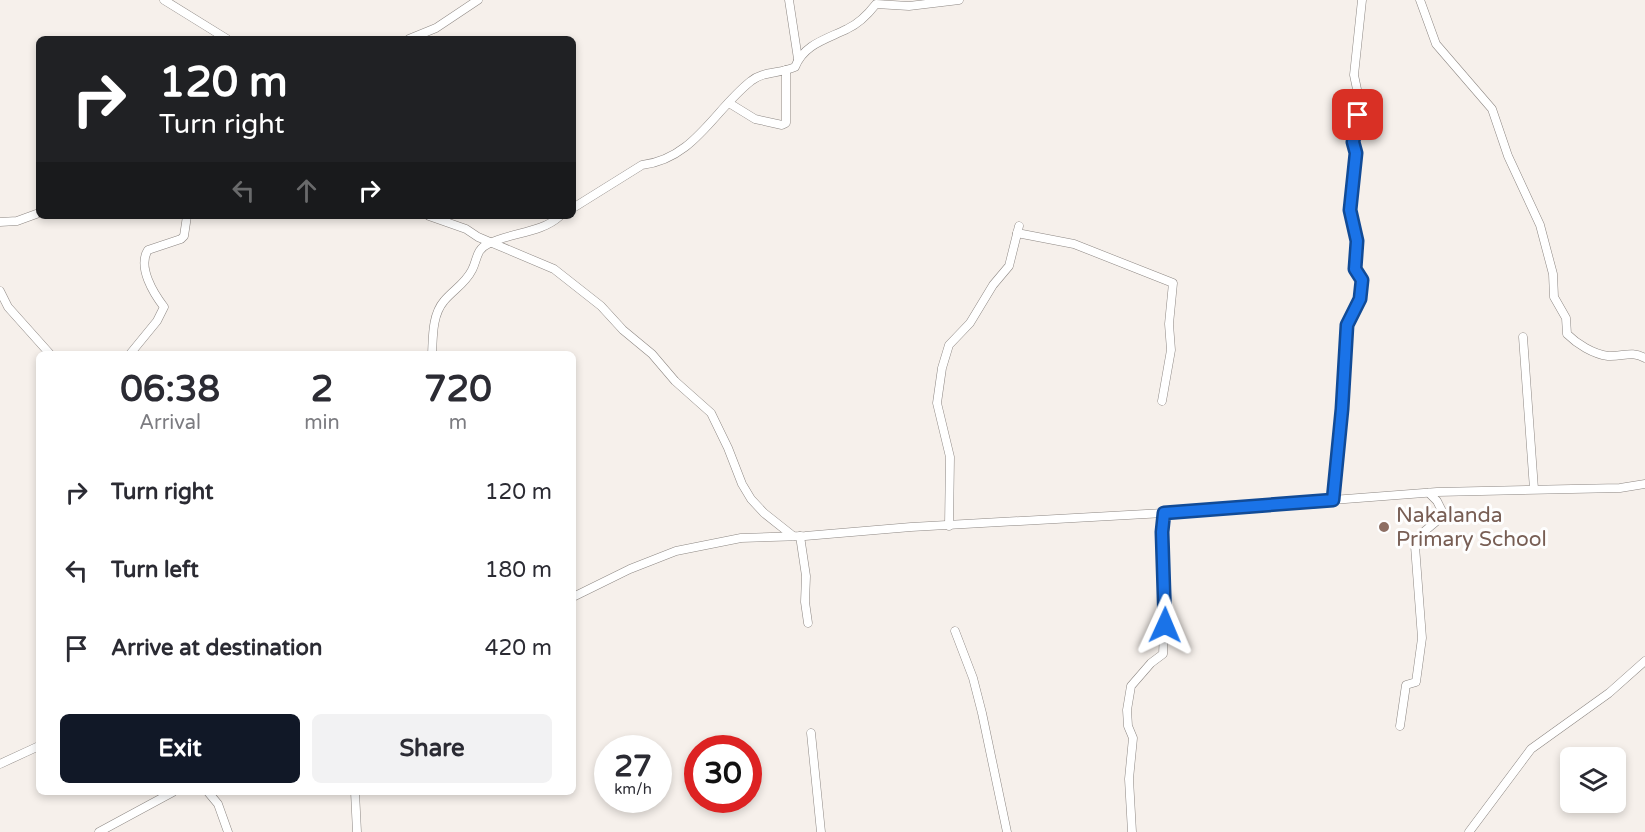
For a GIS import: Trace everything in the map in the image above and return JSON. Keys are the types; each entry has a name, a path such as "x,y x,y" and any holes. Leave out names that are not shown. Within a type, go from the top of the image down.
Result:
{"street":[{"path":"164,0 222,36"},
{"path":"418,36 431,31 478,0"},
{"path":"789,0 798,59"},
{"path":"576,206 642,165 655,163 687,148 758,76 795,67 802,52 849,28 878,3 886,6 900,4 909,6 959,0"},
{"path":"1333,500 1347,325 1360,299 1362,280 1355,269 1357,241 1350,210 1356,153 1353,142 1358,115 1358,94 1354,75 1362,0"},
{"path":"1420,0 1436,44 1492,109 1508,156 1540,225 1553,274 1554,297 1566,318 1566,334 1580,345 1603,355 1611,356 1631,352 1645,358"},
{"path":"729,103 755,118 782,125 786,123 786,70"},
{"path":"0,222 17,221 36,214"},
{"path":"133,351 158,321 165,307 157,297 146,273 146,254 148,250 181,239 186,219"},
{"path":"438,219 466,229 490,242 554,269 601,306 638,345 652,354 675,381 715,418 742,484 751,499 764,513 797,536 806,576 805,602 808,623"},
{"path":"432,351 434,327 440,307 460,287 472,270 479,251 490,242 526,233 554,219"},
{"path":"949,526 949,448 937,403 942,368 949,345 970,323 993,285 1009,266 1018,229 1074,244 1173,283 1169,324 1171,350 1162,401"},
{"path":"0,291 8,307 47,351"},
{"path":"1523,336 1534,489"},
{"path":"576,596 630,569 676,551 741,538 1164,513 1429,493 1620,488 1645,484"},
{"path":"1400,726 1406,685 1416,682 1421,661 1421,603 1415,546 1420,535 1444,514 1437,501 1429,493"},
{"path":"1132,832 1129,779 1133,738 1128,726 1127,710 1131,686 1163,654 1165,610 1162,532 1164,513"},
{"path":"956,631 980,704 1007,832"},
{"path":"1468,832 1531,749 1609,693 1645,661"},
{"path":"811,733 821,832"},
{"path":"0,764 36,747"},
{"path":"99,832 165,795"},
{"path":"210,795 218,804 228,832"},
{"path":"355,795 357,832"}],"place":[{"name":"Nakalanda Primary School","path":"1384,527"}],"route":[{"path":"1165,625 1162,532 1164,513 1333,500 1347,325 1360,299 1362,280 1355,269 1357,241 1350,210 1356,153 1353,142 1358,115"}]}
